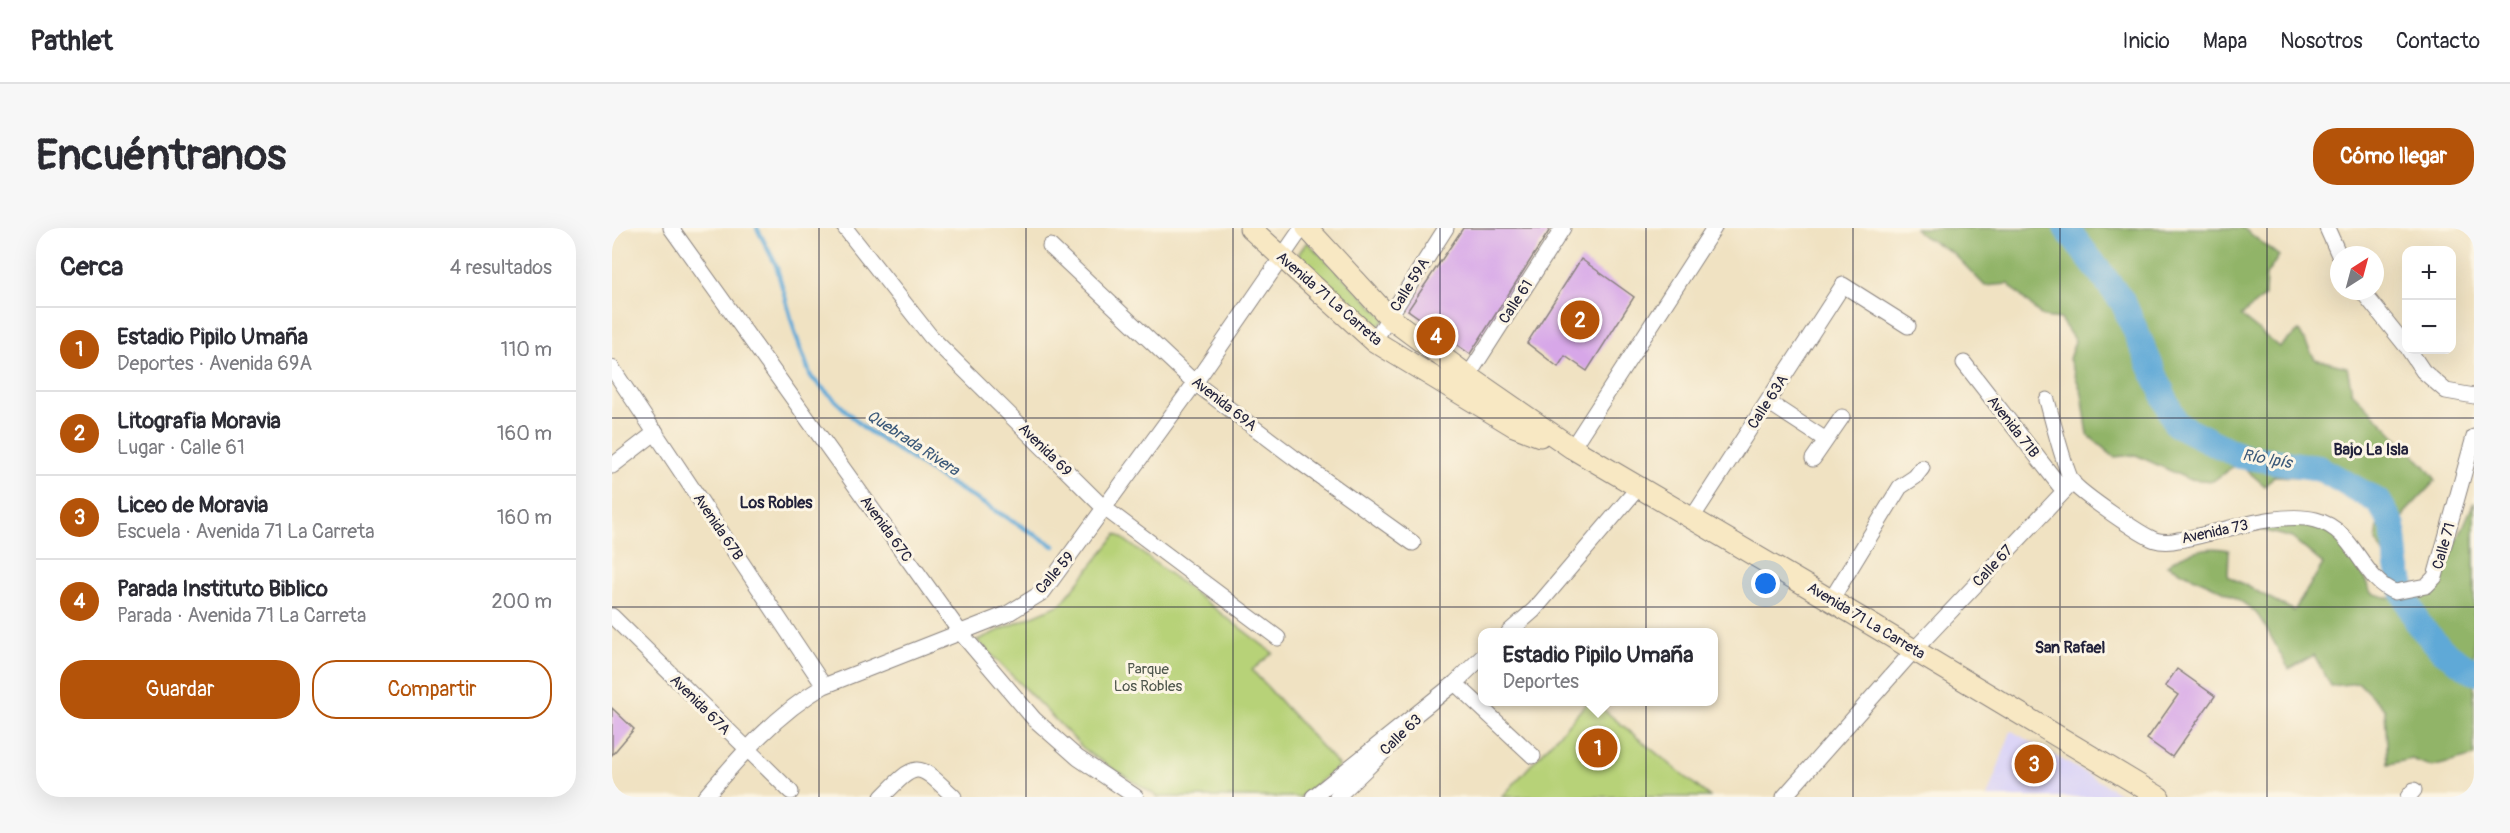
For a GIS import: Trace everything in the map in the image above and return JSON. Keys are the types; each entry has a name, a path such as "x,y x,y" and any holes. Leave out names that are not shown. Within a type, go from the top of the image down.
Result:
{"street":[{"name":"Avenida 67C","path":"671,228 960,632 1034,718 1078,758 1136,797"},
{"name":"Avenida 69","path":"845,228 931,337 1103,507 1278,638"},
{"name":"Avenida 71 La Carreta","path":"1250,228 1374,341 1514,426 1572,448"},
{"name":"Calle 59","path":"705,797 745,750 797,702 824,686 1007,614 1043,592 1195,383 1302,228"},
{"name":"Avenida 71 La Carreta","path":"1307,228 1390,318 1468,376 1572,448 2159,797"},
{"name":"Calle 59A","path":"1374,341 1446,228"},
{"name":"Calle 61","path":"1468,376 1563,228"},
{"path":"1572,448 1714,228"},
{"path":"2327,228 2335,246"},
{"name":"Avenida 69A","path":"1050,246 1195,383 1413,543"},
{"name":"Calle 63A","path":"1692,518 1843,285 1908,326"},
{"path":"2369,300 2402,341"},
{"path":"2412,354 2423,371 2446,391 2474,396"},
{"name":"Avenida 71B","path":"1964,363 2068,486"},
{"name":"Avenida 67B","path":"612,368 824,686"},
{"path":"2047,400 2068,486"},
{"path":"1768,402 1826,440"},
{"path":"1813,459 1842,417"},
{"path":"612,466 656,432"},
{"name":"Calle 71","path":"2395,592 2426,586 2435,577 2474,437"},
{"path":"1831,600 1900,487 1915,477 1923,468"},
{"name":"Avenida 73","path":"2068,486 2143,534 2158,541 2177,541 2233,526 2294,518 2313,519 2330,524 2354,548 2376,580 2395,592"},
{"name":"Calle 67","path":"1784,797 1914,650 2068,486"},
{"path":"1514,628 1534,610 1638,488"},
{"name":"Avenida 67A","path":"612,616 790,792"},
{"name":"Calle 63","path":"1313,797 1344,790 1478,661"},
{"path":"1455,683 1478,705"},
{"path":"1480,706 1533,756"},
{"path":"882,797 908,771 919,768 929,773 954,797"}],"shaded area":[{"path":"2012,731 2127,797 1987,797"}],"green space":[{"path":"1915,228 2243,228 2279,256 2266,275 2265,296 2241,316 2279,347 2299,331 2315,359 2347,367 2352,392 2436,480 2405,513 2386,559 2376,541 2380,512 2351,479 2274,476 2265,486 2238,463 2213,481 2188,479 2136,455 2114,457 2088,435 2082,394 2069,359 2075,341 2060,319 2043,317 2008,284 1985,286 1953,253 1918,233"},
{"path":"1307,242 1386,319 1377,327 1302,261 1299,253"},
{"path":"2474,502 2474,756 2432,767 2412,759 2388,764 2385,710 2359,683 2331,686 2314,655 2289,669 2255,612 2224,591 2167,565 2181,556 2204,549 2229,550 2228,576 2294,611 2323,564 2292,538 2258,529 2294,522 2310,525 2335,536 2359,566 2371,593 2400,601 2426,594 2442,575"},
{"name":"Parque Los Robles","path":"1117,534 1273,653 1252,670 1339,766 1300,797 1158,797 1087,752 977,640 1061,604"},
{"path":"1584,706 1599,706 1710,797 1502,797"}],"building":[{"path":"1463,228 1551,228 1470,354 1408,310"},
{"path":"1581,259 1634,297 1587,371 1565,356 1558,367 1527,343"},
{"path":"2177,669 2215,696 2172,757 2147,739 2178,695 2165,686"},
{"path":"612,708 634,729 612,755"}],"waterway":[{"name":"Quebrada Rivera","path":"757,228 776,265 796,336 811,377 864,428 941,478 1054,546"},
{"name":"Río Ipís","path":"2066,228 2123,302 2176,424 2240,456 2319,468 2379,502 2393,526 2397,566 2404,594 2419,625 2443,651 2474,672"}],"place":[{"name":"Litografia Moravia","path":"1580,320"},
{"name":"Parada Instituto Biblico","path":"1436,336"},
{"name":"Estadio Pipilo Umaña","path":"1598,748"},
{"name":"Liceo de Moravia","path":"2034,764"}],"district":[{"name":"Bajo La Isla","path":"2371,450"},
{"name":"Los Robles","path":"776,503"},
{"name":"San Rafael","path":"2070,648"}]}
